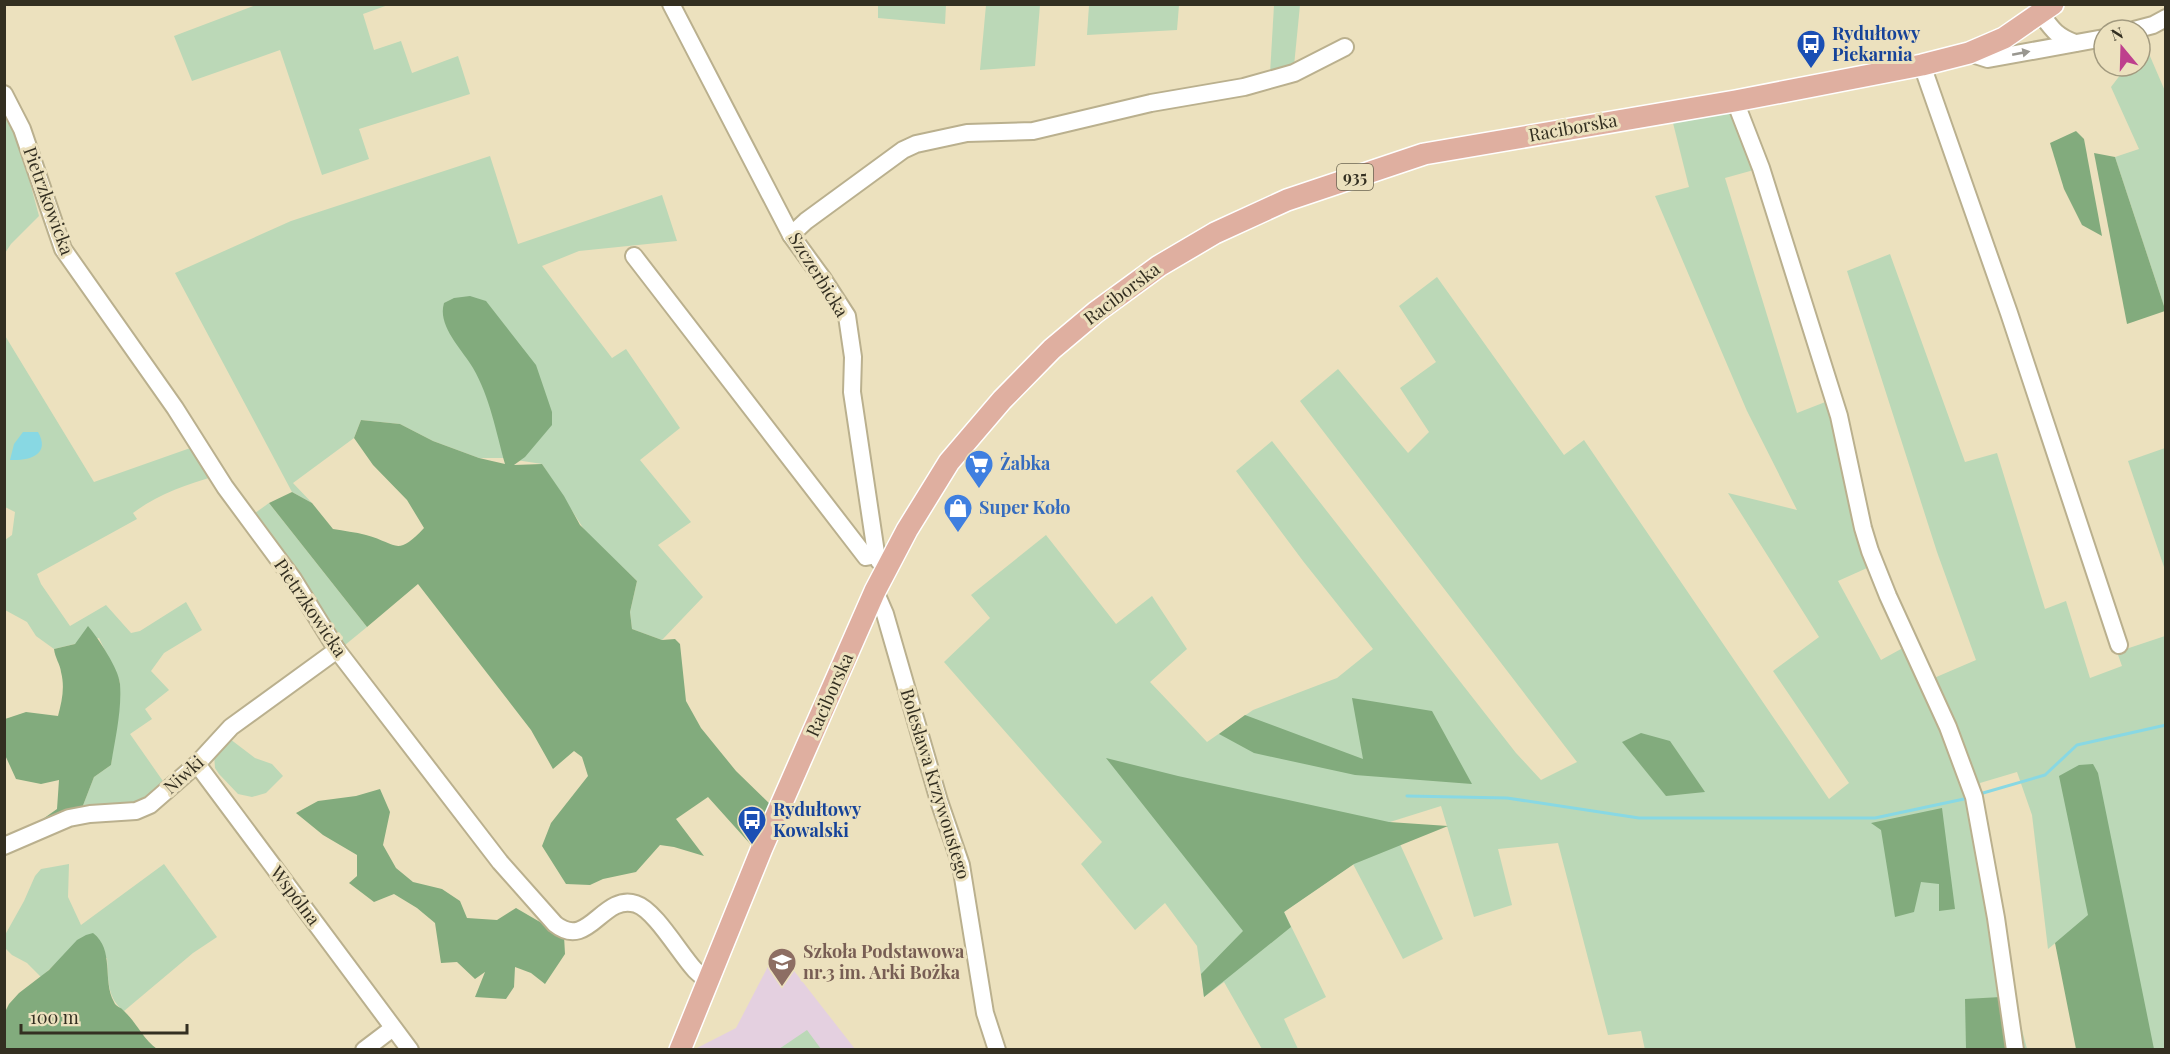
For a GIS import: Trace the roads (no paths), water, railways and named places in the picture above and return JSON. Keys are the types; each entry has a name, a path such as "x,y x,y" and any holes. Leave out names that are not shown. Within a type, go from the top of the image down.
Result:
{"main road":[{"name":"Raciborska","path":"680,1050 762,848 875,591 882,561 950,462 1002,400 1052,349 1096,312 1159,266 1215,233 1287,200 1424,154 1734,101 1922,65 1969,53 2004,38 2047,9"}],"street":[{"name":"Szczerbicka","path":"672,4 791,235 824,279 847,316 853,357 852,392 860,449 882,561"},
{"name":"Raciborska","path":"2047,9 2055,33 2075,43"},
{"path":"2152,25 2166,18"},
{"name":"Raciborska","path":"1969,53 1988,59 2092,40"},
{"path":"791,235 806,221 903,150 916,144 967,133 1033,131 1151,103 1244,87 1294,73 1345,47"},
{"path":"1922,65 2005,302 2119,645"},
{"name":"Pietrzkowicka","path":"4,94 22,129 63,249 130,342 225,487 293,579 337,650 500,862 564,932 577,932 612,907 626,902 639,904 650,913 695,970 709,982"},
{"path":"1734,101 1761,168 1839,416 1870,551 1948,727 1974,797 1996,918 2015,1050"},
{"path":"634,256 866,557 882,561"},
{"name":"Bolesława Krzywoustego","path":"875,591 885,614 933,781 961,865 986,1013 997,1050"},
{"name":"Niwki","path":"4,846 69,818 135,811 150,805 197,764 231,726 337,650"},
{"name":"Wspólna","path":"197,764 410,1050"},
{"path":"364,1050 393,1028"}],"water":[{"path":"23,432 38,432 42,446 40,451 31,458 10,460 14,444"}],"waterway":[{"path":"1983,793 2045,775 2077,745 2166,725"},
{"path":"1407,796 1507,798 1639,818 1875,818 1964,799"}],"place":[{"name":"Rydułtowy Piekarnia","path":"1811,70"},
{"name":"Żabka","path":"979,490"},
{"name":"Super Koło","path":"958,534"},
{"name":"Rydułtowy Kowalski","path":"752,846"},
{"name":"Szkoła Podstawowa nr.3 im. Arki Bożka","path":"782,988"}]}
